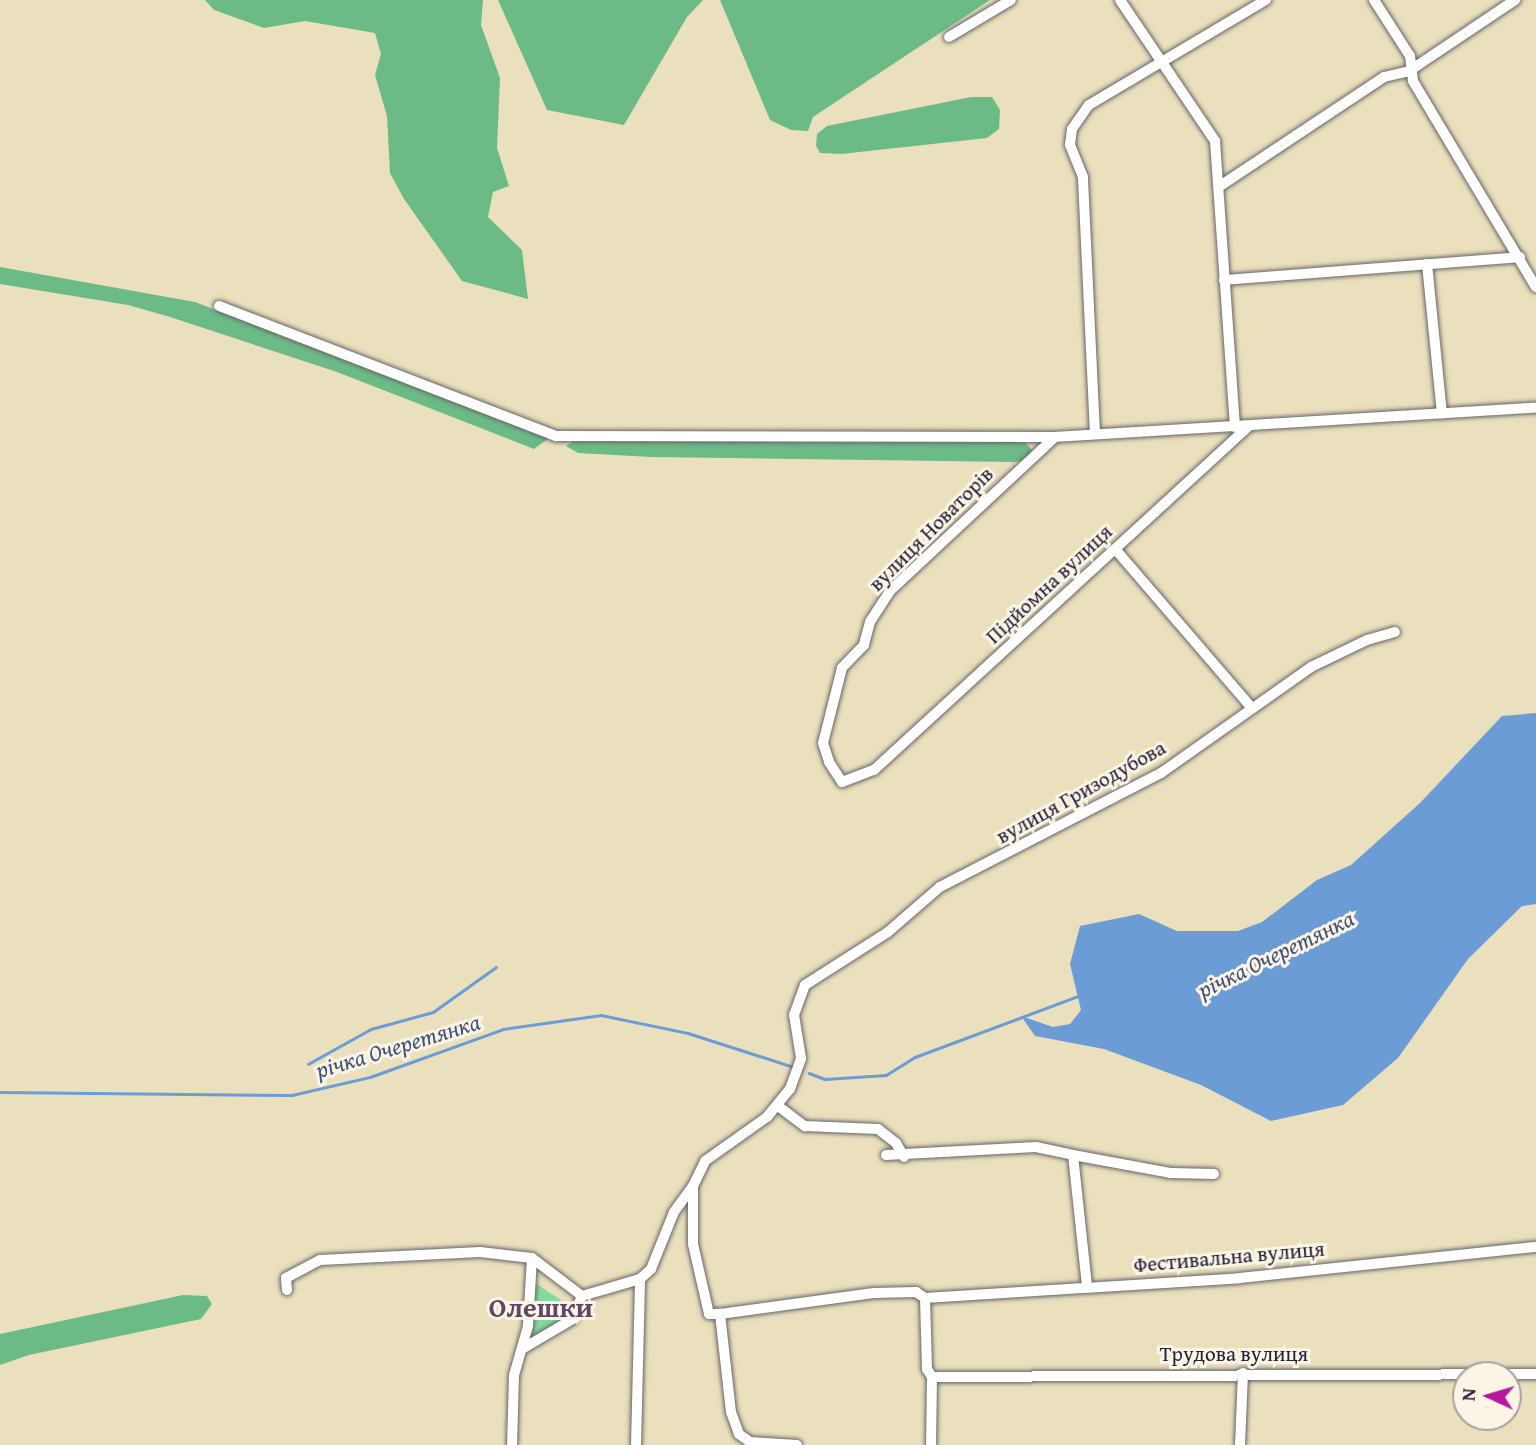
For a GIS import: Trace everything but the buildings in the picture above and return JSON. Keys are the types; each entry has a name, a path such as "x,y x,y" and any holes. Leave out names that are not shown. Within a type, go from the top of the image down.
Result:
{"street":[{"path":"949,37 1012,0"},
{"path":"1120,0 1216,141 1235,427"},
{"path":"1095,434 1083,177 1070,145 1072,129 1089,104 1163,64 1266,0"},
{"path":"1374,0 1410,56 1409,71 1536,287"},
{"path":"1220,186 1384,77 1409,71 1515,0"},
{"path":"1224,280 1520,257"},
{"path":"1427,264 1442,413"},
{"path":"219,306 556,436 1055,437 1536,408"},
{"name":"Підйомна вулиця","path":"874,770 1249,426"},
{"name":"вулиця Новаторів","path":"874,770 842,782 829,762 823,729 842,668 864,645 870,622 891,591 955,534 991,492 1055,437"},
{"path":"1116,550 1250,706"},
{"name":"вулиця Гризодубова","path":"778,1106 797,1074 799,1042 796,1003 805,985 888,932 940,887 1161,774 1250,706 1311,667 1367,640 1395,632"},
{"path":"582,1296 640,1279 651,1269 674,1212 693,1186 705,1161 778,1106 804,1126 878,1129 896,1143 904,1157"},
{"path":"886,1155 904,1157 1036,1147 1171,1173 1214,1174"},
{"path":"1073,1155 1087,1287"},
{"path":"693,1186 693,1244 709,1314 720,1314 731,1412 739,1434 750,1442 797,1445"},
{"name":"Фестивальна вулиця","path":"720,1314 874,1293 916,1292 925,1298 1240,1278 1536,1247"},
{"path":"287,1290 286,1278 320,1260 480,1252 532,1258 582,1296"},
{"path":"512,1445 514,1376 523,1349 532,1258"},
{"path":"636,1445 640,1279"},
{"path":"523,1349 573,1319 582,1296"},
{"path":"925,1298 927,1369 932,1377 931,1445"},
{"path":"1240,1445 1243,1373"},
{"name":"Трудова вулиця","path":"932,1377 1243,1373 1536,1374"}],"green space":[{"path":"205,0 483,0 481,25 500,78 497,148 509,186 493,192 488,217 522,250 528,299 462,281 404,199 390,173 387,116 375,75 381,54 375,33 305,21 264,28 214,10"},
{"path":"498,0 703,0 687,17 624,125 547,110"},
{"path":"720,0 990,0 813,117 808,131 791,130 770,120"},
{"path":"971,97 992,97 1000,110 999,129 987,138 841,154 820,153 816,146 817,134 827,126"},
{"path":"0,267 195,302 549,438 534,449 337,372 170,317 128,305 0,284"},
{"path":"578,438 1004,441 1026,443 1032,450 1026,460 1014,462 652,457 578,453 566,446"},
{"path":"532,1281 576,1310 573,1319 522,1349"},
{"path":"183,1295 207,1296 212,1304 201,1319 29,1355 0,1365 0,1334"}],"water":[{"path":"1536,713 1536,904 1522,906 1468,959 1398,1058 1343,1105 1271,1121 1201,1085 1104,1049 1035,1036 1021,1016 1053,1027 1070,1024 1081,1010 1070,964 1080,926 1139,914 1177,931 1238,931 1262,922 1317,880 1351,865 1420,803 1502,716"}],"waterway":[{"path":"308,1064 371,1029 433,1012 496,967"},
{"name":"річка Очеретянка","path":"809,1073 825,1079 886,1075 915,1057 1078,996"},
{"name":"річка Очеретянка","path":"0,1092 292,1095 370,1077 503,1029 601,1015 688,1033 794,1067"}],"district":[{"name":"Олешки","path":"541,1307"}]}
